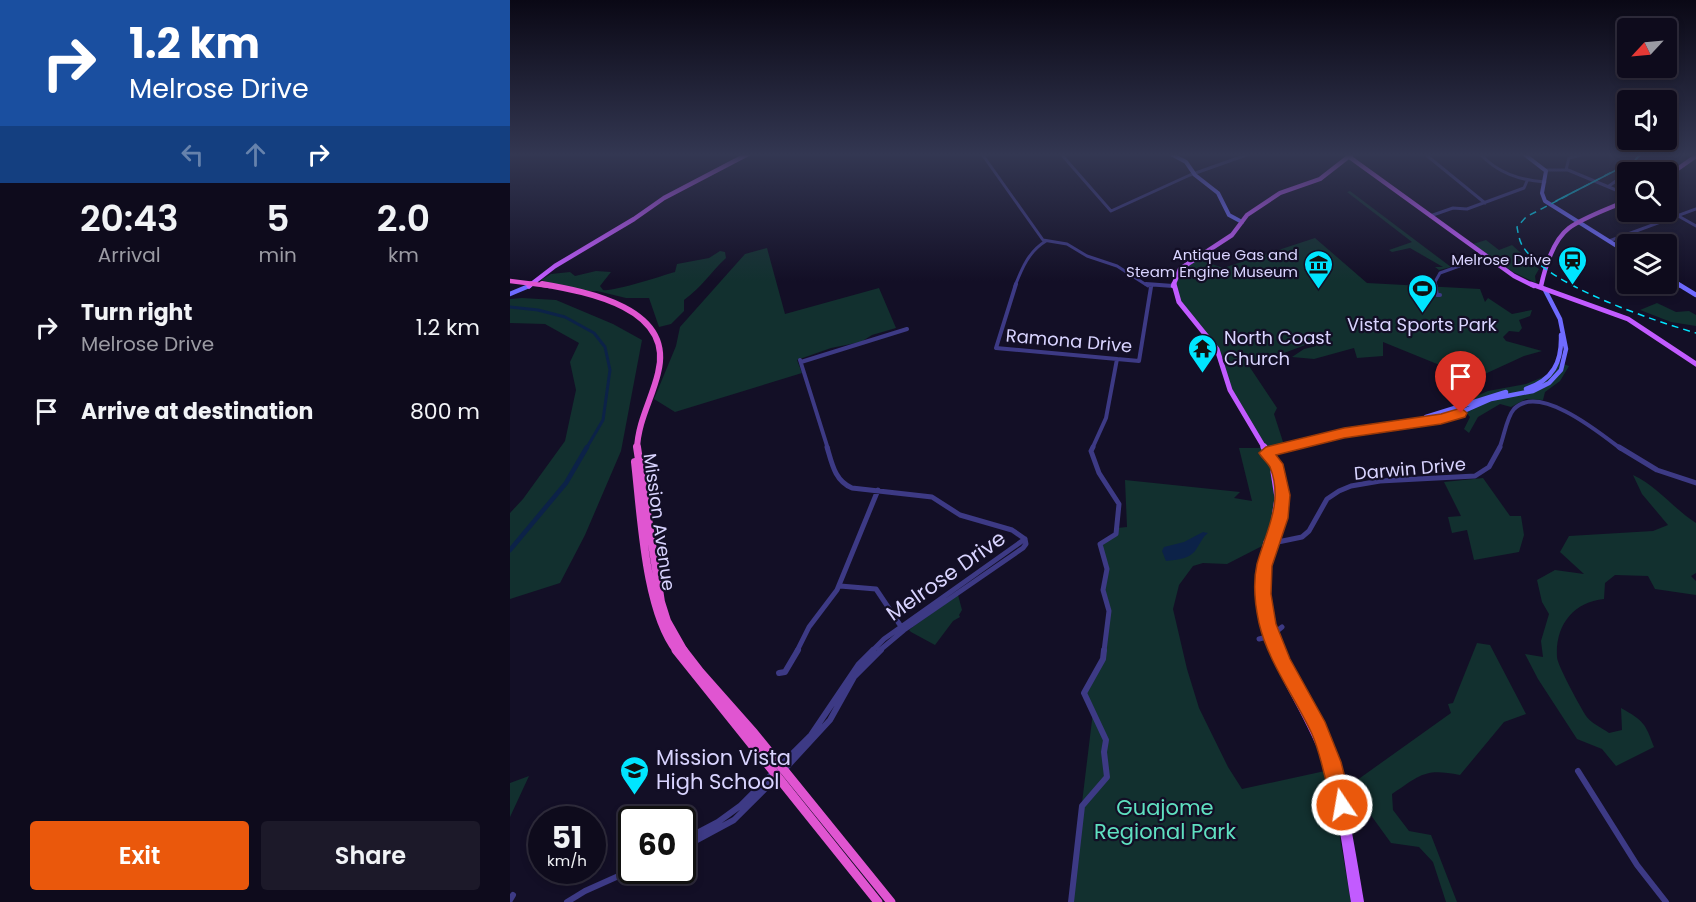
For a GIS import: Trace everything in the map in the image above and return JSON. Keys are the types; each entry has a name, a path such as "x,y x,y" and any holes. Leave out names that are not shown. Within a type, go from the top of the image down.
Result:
{"highway":[{"name":"Mission Avenue","path":"510,283 531,284 625,306 644,318 656,333 660,349 660,364 640,424 638,452 661,602 678,649 779,771"},
{"path":"779,771 878,902"},
{"path":"779,771 891,902"}],"main road":[{"path":"510,294 531,284 555,266 634,219 667,196"},
{"path":"1220,196 1229,215 1242,222"},
{"path":"1275,196 1247,215 1232,235 1183,266 1175,276 1173,286 1179,302 1217,349 1230,390 1266,453 1276,464 1283,495 1281,518 1268,544 1259,572 1259,596 1266,637 1315,730 1327,762 1336,791 1355,902"},
{"path":"1403,196 1514,276 1628,319 1696,363"},
{"path":"1543,196 1543,199 1557,209 1617,246"},
{"path":"1266,453 1344,433 1450,417 1491,399 1540,388 1557,377 1565,360 1565,337 1560,319 1543,288 1545,269 1563,234 1579,223 1617,205"},
{"path":"1677,284 1696,295"},
{"path":"1543,288 1596,304 1642,325 1696,363"},
{"path":"1579,301 1596,304"},
{"path":"1266,637 1319,729 1332,762 1340,788 1360,902"}],"street":[{"path":"1012,196 1046,241 1067,244 1087,256 1117,266 1151,287 1173,286"},
{"path":"1097,196 1110,211 1144,196"},
{"path":"1475,196 1485,203"},
{"path":"1430,216 1452,209 1467,209 1503,196"},
{"path":"1609,241 1696,209"},
{"path":"1678,216 1696,226"},
{"name":"Ramona Drive","path":"1046,241 1037,244 1024,263 996,348 1140,360 1151,287"},
{"path":"1436,284 1436,278 1441,273 1487,256"},
{"path":"779,673 785,672 790,666 809,627 831,601 840,586 878,490 846,486 837,479 801,361 907,329"},
{"path":"1071,902 1082,806 1107,777 1104,752 1106,740 1084,693 1103,659 1109,611 1103,590 1107,569 1100,545 1101,542 1116,534 1119,505 1097,469 1091,451 1106,418 1117,359"},
{"name":"Darwin Drive","path":"1268,544 1293,542 1302,538 1315,526 1323,503 1339,491 1351,486 1403,480 1469,477 1481,474 1494,460 1514,407 1527,401 1541,401 1557,406 1635,459 1657,470 1696,483"},
{"name":"Melrose Drive","path":"696,840 734,820 825,717 840,688 859,664 902,628 1025,539 1012,530 960,514 932,497 878,490"},
{"path":"840,586 876,589 902,628"},
{"path":"1266,637 1282,627"},
{"name":"Melrose Drive","path":"696,834 740,806 779,771"},
{"path":"1578,771 1637,866 1666,902"},
{"path":"567,902 618,876"}],"green space":[{"path":"1352,196 1357,196 1451,267 1439,270 1435,267 1443,267 1410,248 1392,252 1389,250 1412,242"},
{"name":"Guajome Regional Park","path":"1315,238 1367,283 1480,289 1485,302 1488,298 1512,314 1532,310 1530,316 1519,320 1522,328 1519,332 1509,331 1503,337 1506,341 1542,351 1524,356 1474,379 1383,342 1383,356 1357,358 1354,348 1314,359 1292,357 1304,349 1316,346 1316,341 1249,366 1277,408 1274,414 1284,445 1284,448 1266,454 1274,477 1276,499 1266,544 1227,564 1203,563 1193,566 1179,585 1173,609 1199,708 1228,767 1242,789 1325,771 1331,786 1351,902 1070,902 1093,712 1085,696 1101,664 1109,612 1104,595 1107,573 1100,545 1113,536 1117,528 1127,527 1125,480 1240,492 1234,498 1252,501 1239,448 1262,448 1239,407 1224,368 1221,352 1182,303 1175,287 1180,271 1195,258 1223,268"},
{"path":"1486,240 1499,250 1512,245 1539,269 1535,276 1536,283 1513,272 1473,244"},
{"path":"767,248 785,314 879,288 896,328 872,335 861,342 831,348 797,360 802,373 675,412 654,399 676,346 680,327 745,254"},
{"path":"720,251 725,252 726,258 684,300 684,311 671,324 659,327 649,298 626,298 597,291 581,292 541,280 551,274 570,272 575,276 596,271 611,272 600,286 603,290 608,290 675,272 677,264 709,258"},
{"path":"510,299 556,300 613,324 642,340 621,451 585,535 560,583 510,599 510,513 523,499 565,441 576,390 570,362 579,343 545,324 510,323"},
{"path":"1657,303 1676,312 1689,311 1696,315 1696,326 1671,322 1640,310"},
{"path":"1557,362 1569,366 1560,381 1545,392 1543,400 1526,399 1511,407 1500,404 1478,417 1469,433 1464,429 1470,417 1458,404 1488,391 1526,384 1548,375"},
{"path":"1633,475 1650,485 1696,523 1696,573 1691,576 1696,581 1696,595 1655,589 1648,576 1615,575 1605,583 1604,599 1593,601 1575,610 1563,626 1557,646 1558,662 1586,716 1609,733 1622,730 1621,708 1643,723 1654,747 1616,766 1602,749 1577,739 1538,679 1525,654 1543,657 1541,641 1549,614 1542,602 1537,580 1555,570 1584,574 1560,552 1569,536 1653,531 1668,525 1642,494"},
{"path":"1483,478 1510,516 1521,516 1524,535 1519,552 1474,560 1467,530 1452,533 1448,517 1461,516 1444,482"},
{"path":"958,595 962,610 960,617 953,621 935,645 909,630 914,626"},
{"path":"1477,643 1490,645 1526,714 1504,722 1460,775 1430,773 1392,794 1393,810 1409,831 1431,835 1457,902 1446,902 1433,862 1419,847 1391,843 1370,814 1346,810 1346,788 1451,713 1448,704 1453,703"},
{"path":"529,776 510,817 510,783"}],"water":[{"path":"1203,532 1208,533 1191,555 1166,561 1162,551 1164,547 1184,542"}],"waterway":[{"path":"510,307 538,310 565,317 594,333 605,347 610,370 603,420 586,449"},
{"path":"510,550 566,483 587,447"}],"tram line":[{"path":"1556,201 1566,196"}],"railway":[{"path":"1566,196 1526,217 1517,227 1522,245 1534,260 1553,274 1601,299 1696,333"}],"place":[{"name":"Melrose Drive","path":"1572,286"},
{"name":"Antique Gas and Steam Engine Museum","path":"1319,290"},
{"name":"Vista Sports Park","path":"1422,314"},
{"name":"North Coast Church","path":"1203,374"},
{"name":"Mission Vista High School","path":"635,796"}],"route":[{"path":"1342,805 1340,788 1319,729 1284,665 1271,636 1265,613 1263,579 1270,544 1281,518 1283,495 1276,464 1266,453 1344,433 1441,419 1461,413"}]}
